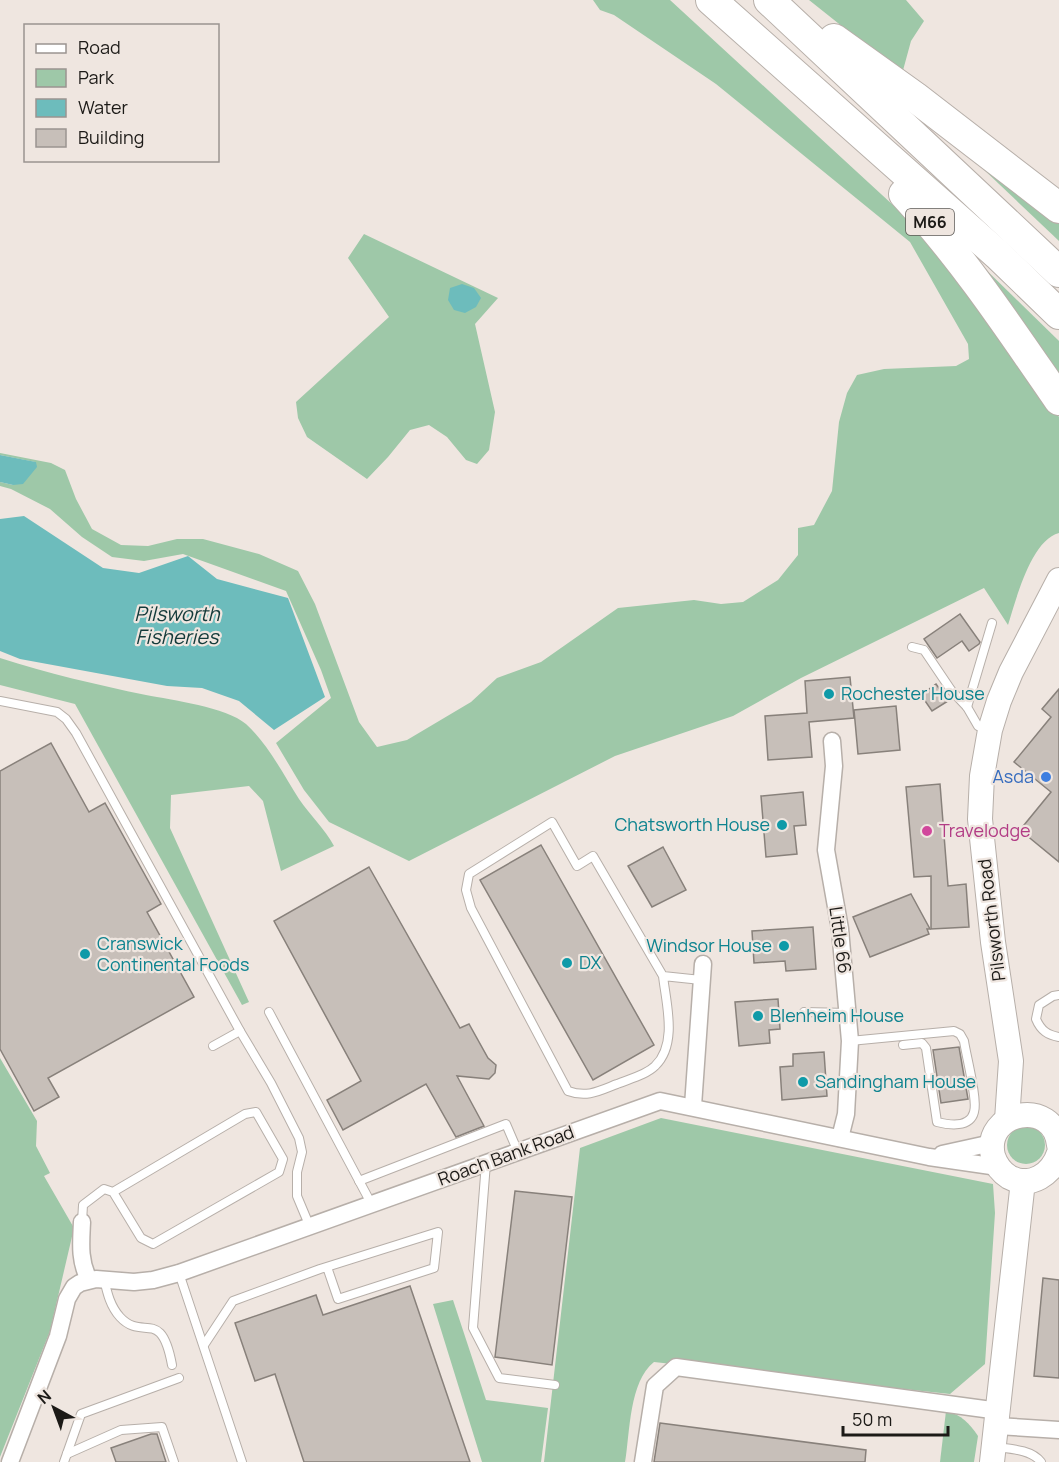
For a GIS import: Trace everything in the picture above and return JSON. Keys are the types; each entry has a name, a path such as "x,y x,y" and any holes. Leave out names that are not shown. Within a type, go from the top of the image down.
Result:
{"highway":[{"name":"M66","path":"711,0 998,255 1059,314"},
{"path":"769,0 1059,272"},
{"path":"781,0 915,97 1059,208"},
{"name":"M66","path":"780,61 937,230 987,295 1059,400"}],"street":[{"name":"Pilsworth Road","path":"1007,1120 1011,1061 993,942 980,819 982,776 990,730 1011,672 1059,580"},
{"name":"Little 66","path":"832,741 834,766 826,850 840,929 850,1041 846,1114 840,1138"},
{"path":"693,1106 702,972"},
{"name":"Pilsworth Road","path":"1011,1061 1051,1127"},
{"name":"Roach Bank Road","path":"96,1279 134,1282 153,1280 178,1273 660,1101 929,1156 998,1167"},
{"path":"1051,1127 1026,1114 1007,1120 1000,1126 992,1143 994,1159 998,1167 1013,1179 1033,1181 1050,1171 1059,1153"},
{"name":"Roach Bank Road","path":"929,1156 992,1143"},
{"path":"995,1437 1023,1181"},
{"path":"82,1222 83,1267 96,1279"},
{"path":"10,1462 58,1336 70,1292 80,1283 96,1279"},
{"path":"643,1462 655,1386 676,1367 995,1437 1059,1430"}],"lane":[{"path":"967,707 992,623"},
{"path":"912,647 924,650 951,690 967,707 978,726 990,730"},
{"path":"0,701 57,712 66,719 76,733 271,1083 299,1138 302,1152 297,1172 297,1196 310,1227"},
{"path":"552,822 577,866 593,856 663,976 669,1030 664,1053 656,1066 588,1095 568,1091 471,908 466,890 469,874 552,822"},
{"path":"663,976 702,972"},
{"path":"1059,995 1039,1005 1036,1019 1044,1031 1059,1037"},
{"path":"269,1012 372,1205"},
{"path":"804,1012 848,1013"},
{"path":"213,1047 240,1031"},
{"path":"850,1041 954,1031 960,1034 964,1041 974,1098 975,1112 968,1121 959,1125 937,1122 926,1048 922,1043 903,1045"},
{"path":"82,1222 83,1205 104,1189 113,1192 141,1238 153,1244 279,1172 283,1159 256,1112 245,1114 113,1192"},
{"path":"359,1181 506,1124 518,1152"},
{"path":"486,1163 473,1328 499,1378 555,1385"},
{"path":"204,1345 233,1301 327,1267 438,1232 434,1268 338,1299 327,1267"},
{"path":"178,1273 243,1462"},
{"path":"96,1279 121,1318 133,1326 150,1327 163,1334 168,1343 172,1365"},
{"path":"66,1458 81,1414 179,1378"},
{"path":"66,1458 121,1430 162,1427 174,1462"},
{"path":"995,1437 1020,1451 1037,1457 1041,1462"}],"green space":[{"path":"593,0 670,0 919,229 1003,335 1059,417 1059,533 1049,538 1040,547 1033,559 1020,587 1008,625 984,588 801,678 733,716 615,756 409,861 329,822 304,790 276,743 331,698 286,591 183,554 144,561 112,557 82,537 50,509 11,489 0,486 0,482 13,485 35,462 0,455 0,453 51,463 65,470 76,499 92,529 121,545 148,546 177,539 203,539 259,554 298,571 315,604 359,722 377,747 407,740 471,702 497,678 541,662 618,608 694,600 721,604 743,602 778,580 798,555 798,528 814,525 832,491 839,422 847,393 857,375 884,369 956,366 969,359 968,344 910,242 716,84 614,15 600,10"},
{"path":"809,0 906,0 924,21 911,41 902,74"},
{"path":"921,110 1059,216 1059,241"},
{"path":"931,216 1059,341 1059,382"},
{"path":"364,234 498,298 475,324 495,412 489,450 477,464 466,460 447,437 429,425 410,430 367,479 307,437 298,418 296,402 389,317 348,258"},
{"path":"0,658 72,678 226,713 246,724 268,750 299,799 334,846 281,871 263,801 249,786 171,795 170,828 249,1002 242,1005 75,704 0,685"},
{"path":"0,1058 37,1121 36,1146 50,1173 44,1176 74,1228 50,1331 0,1457"},
{"path":"661,1118 993,1184 995,1213 985,1364 950,1394 654,1362 646,1371 635,1395 625,1462 544,1462 580,1148"},
{"path":"1026,1126 1039,1132 1045,1145 1039,1158 1026,1164 1013,1158 1007,1145 1013,1132"},
{"path":"453,1300 486,1400 548,1408 541,1462 482,1462 433,1304"},
{"path":"946,1411 965,1420 978,1436 974,1462 940,1462"}],"water":[{"path":"462,284 474,288 481,298 476,307 465,313 454,310 448,300 450,288"},
{"path":"0,455 36,462 37,467 23,484 13,485 0,482"},
{"name":"Pilsworth Fisheries","path":"24,516 103,568 139,573 188,556 217,579 288,598 325,697 274,730 239,701 202,688 167,686 20,659 0,651 0,519"}],"building":[{"path":"960,614 980,642 979,644 969,651 962,641 937,658 924,639"},
{"path":"850,677 854,718 809,722 812,757 768,760 765,716 807,713 805,681"},
{"path":"936,684 948,701 932,711 921,695"},
{"name":"Asda","path":"1059,689 1059,862 1020,830 1051,792 1014,762 1051,717 1042,709"},
{"path":"896,706 900,750 858,754 854,710"},
{"name":"Cranswick Continental Foods","path":"51,743 89,812 105,803 161,904 147,912 194,997 48,1078 59,1097 34,1111 0,1049 0,771"},
{"name":"Travelodge","path":"940,784 948,886 966,884 969,927 931,929 931,876 914,877 906,787"},
{"name":"Chatsworth House","path":"803,792 806,825 794,826 797,854 766,857 761,796"},
{"name":"DX","path":"541,845 654,1045 593,1080 480,880"},
{"path":"663,847 686,890 652,907 628,866"},
{"path":"369,867 460,1028 469,1024 488,1058 496,1065 495,1073 489,1079 457,1076 484,1126 456,1137 426,1084 343,1130 327,1100 361,1081 274,921"},
{"path":"911,894 930,929 927,929 929,934 870,957 853,917"},
{"name":"Windsor House","path":"813,927 816,969 786,971 785,961 754,963 752,931"},
{"name":"Blenheim House","path":"778,999 780,1029 769,1030 770,1043 739,1046 735,1002"},
{"path":"959,1047 968,1099 941,1103 933,1050"},
{"name":"Sandingham House","path":"824,1052 827,1096 782,1100 780,1067 793,1066 793,1054"},
{"path":"515,1191 572,1197 552,1365 495,1357"},
{"path":"1043,1278 1059,1280 1059,1378 1034,1376"},
{"path":"410,1286 470,1462 304,1462 275,1374 255,1381 235,1323 316,1295 323,1315"},
{"path":"660,1423 866,1450 865,1462 654,1462"},
{"path":"157,1434 166,1462 116,1462 111,1448"}],"place":[{"name":"Rochester House","path":"829,694"},
{"name":"Asda","path":"1046,777"},
{"name":"Chatsworth House","path":"782,825"},
{"name":"Travelodge","path":"927,831"},
{"name":"Windsor House","path":"784,946"},
{"name":"Cranswick Continental Foods","path":"85,954"},
{"name":"DX","path":"567,963"},
{"name":"Blenheim House","path":"758,1016"},
{"name":"Sandingham House","path":"803,1082"}]}
